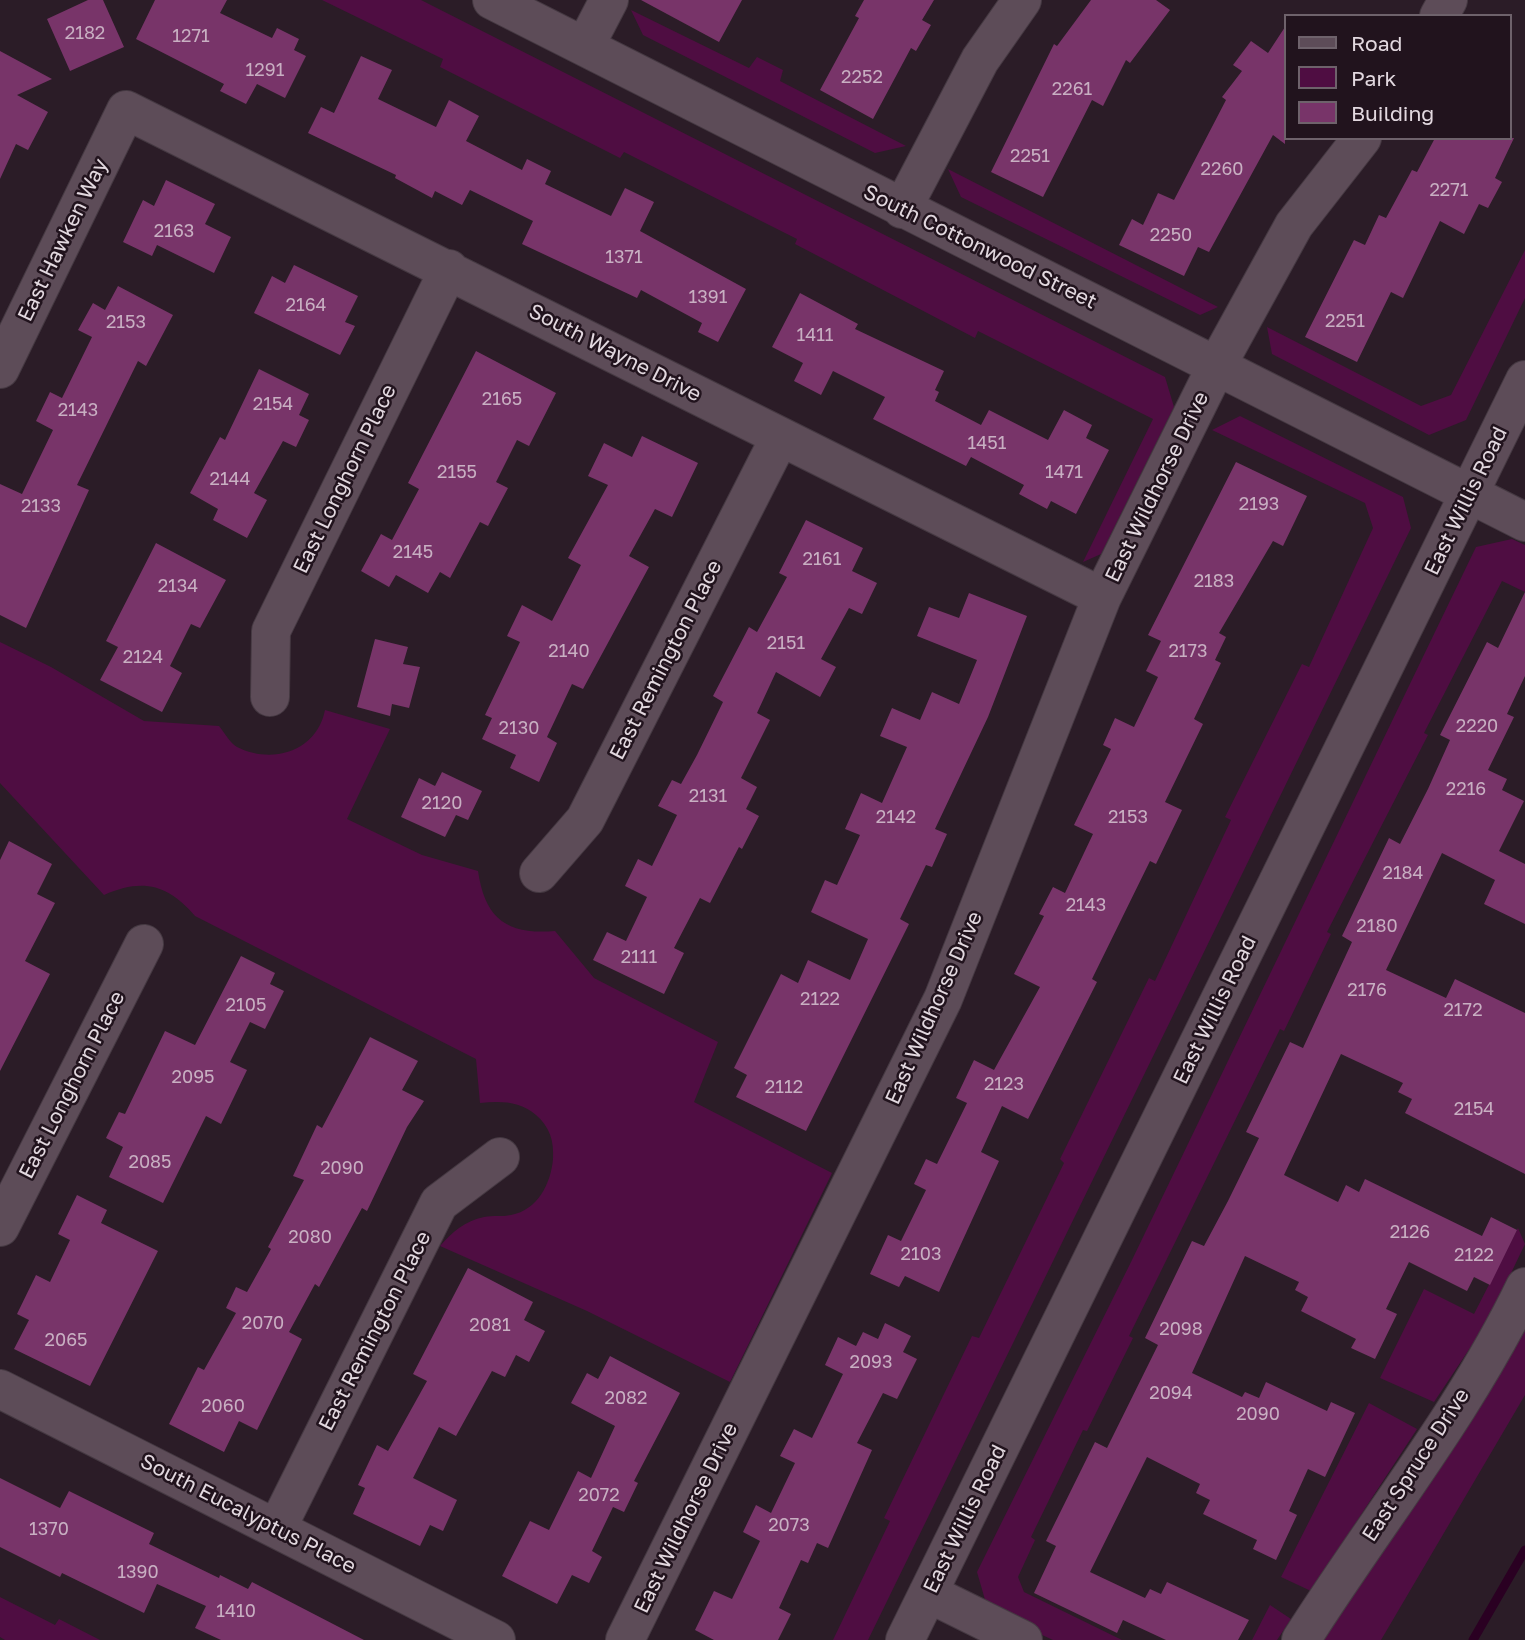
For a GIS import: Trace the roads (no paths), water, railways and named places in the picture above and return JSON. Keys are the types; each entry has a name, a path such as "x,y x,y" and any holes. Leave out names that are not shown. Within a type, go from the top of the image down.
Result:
{"street":[{"name":"South Cottonwood Street","path":"492,0 1525,522"},
{"path":"584,46 610,0"},
{"path":"902,209 980,60 1022,0"},
{"name":"South Wayne Drive","path":"126,110 1102,597"},
{"name":"East Hawken Way","path":"0,369 126,110"},
{"name":"East Wildhorse Drive","path":"625,1640 943,999 1102,597 1217,365 1294,225 1360,140"},
{"name":"East Longhorn Place","path":"270,697 271,631 449,269"},
{"name":"East Willis Road","path":"905,1640 1525,380"},
{"name":"East Remington Place","path":"539,873 585,820 780,437"},
{"name":"East Longhorn Place","path":"0,1227 145,944"},
{"name":"East Remington Place","path":"277,1528 439,1203 500,1157"},
{"name":"East Spruce Drive","path":"1301,1640 1446,1423 1506,1326 1525,1287"},
{"name":"South Eucalyptus Place","path":"0,1389 496,1640"},
{"path":"928,1593 1023,1640"}],"waterway":[{"path":"1473,1640 1525,1550"}]}
